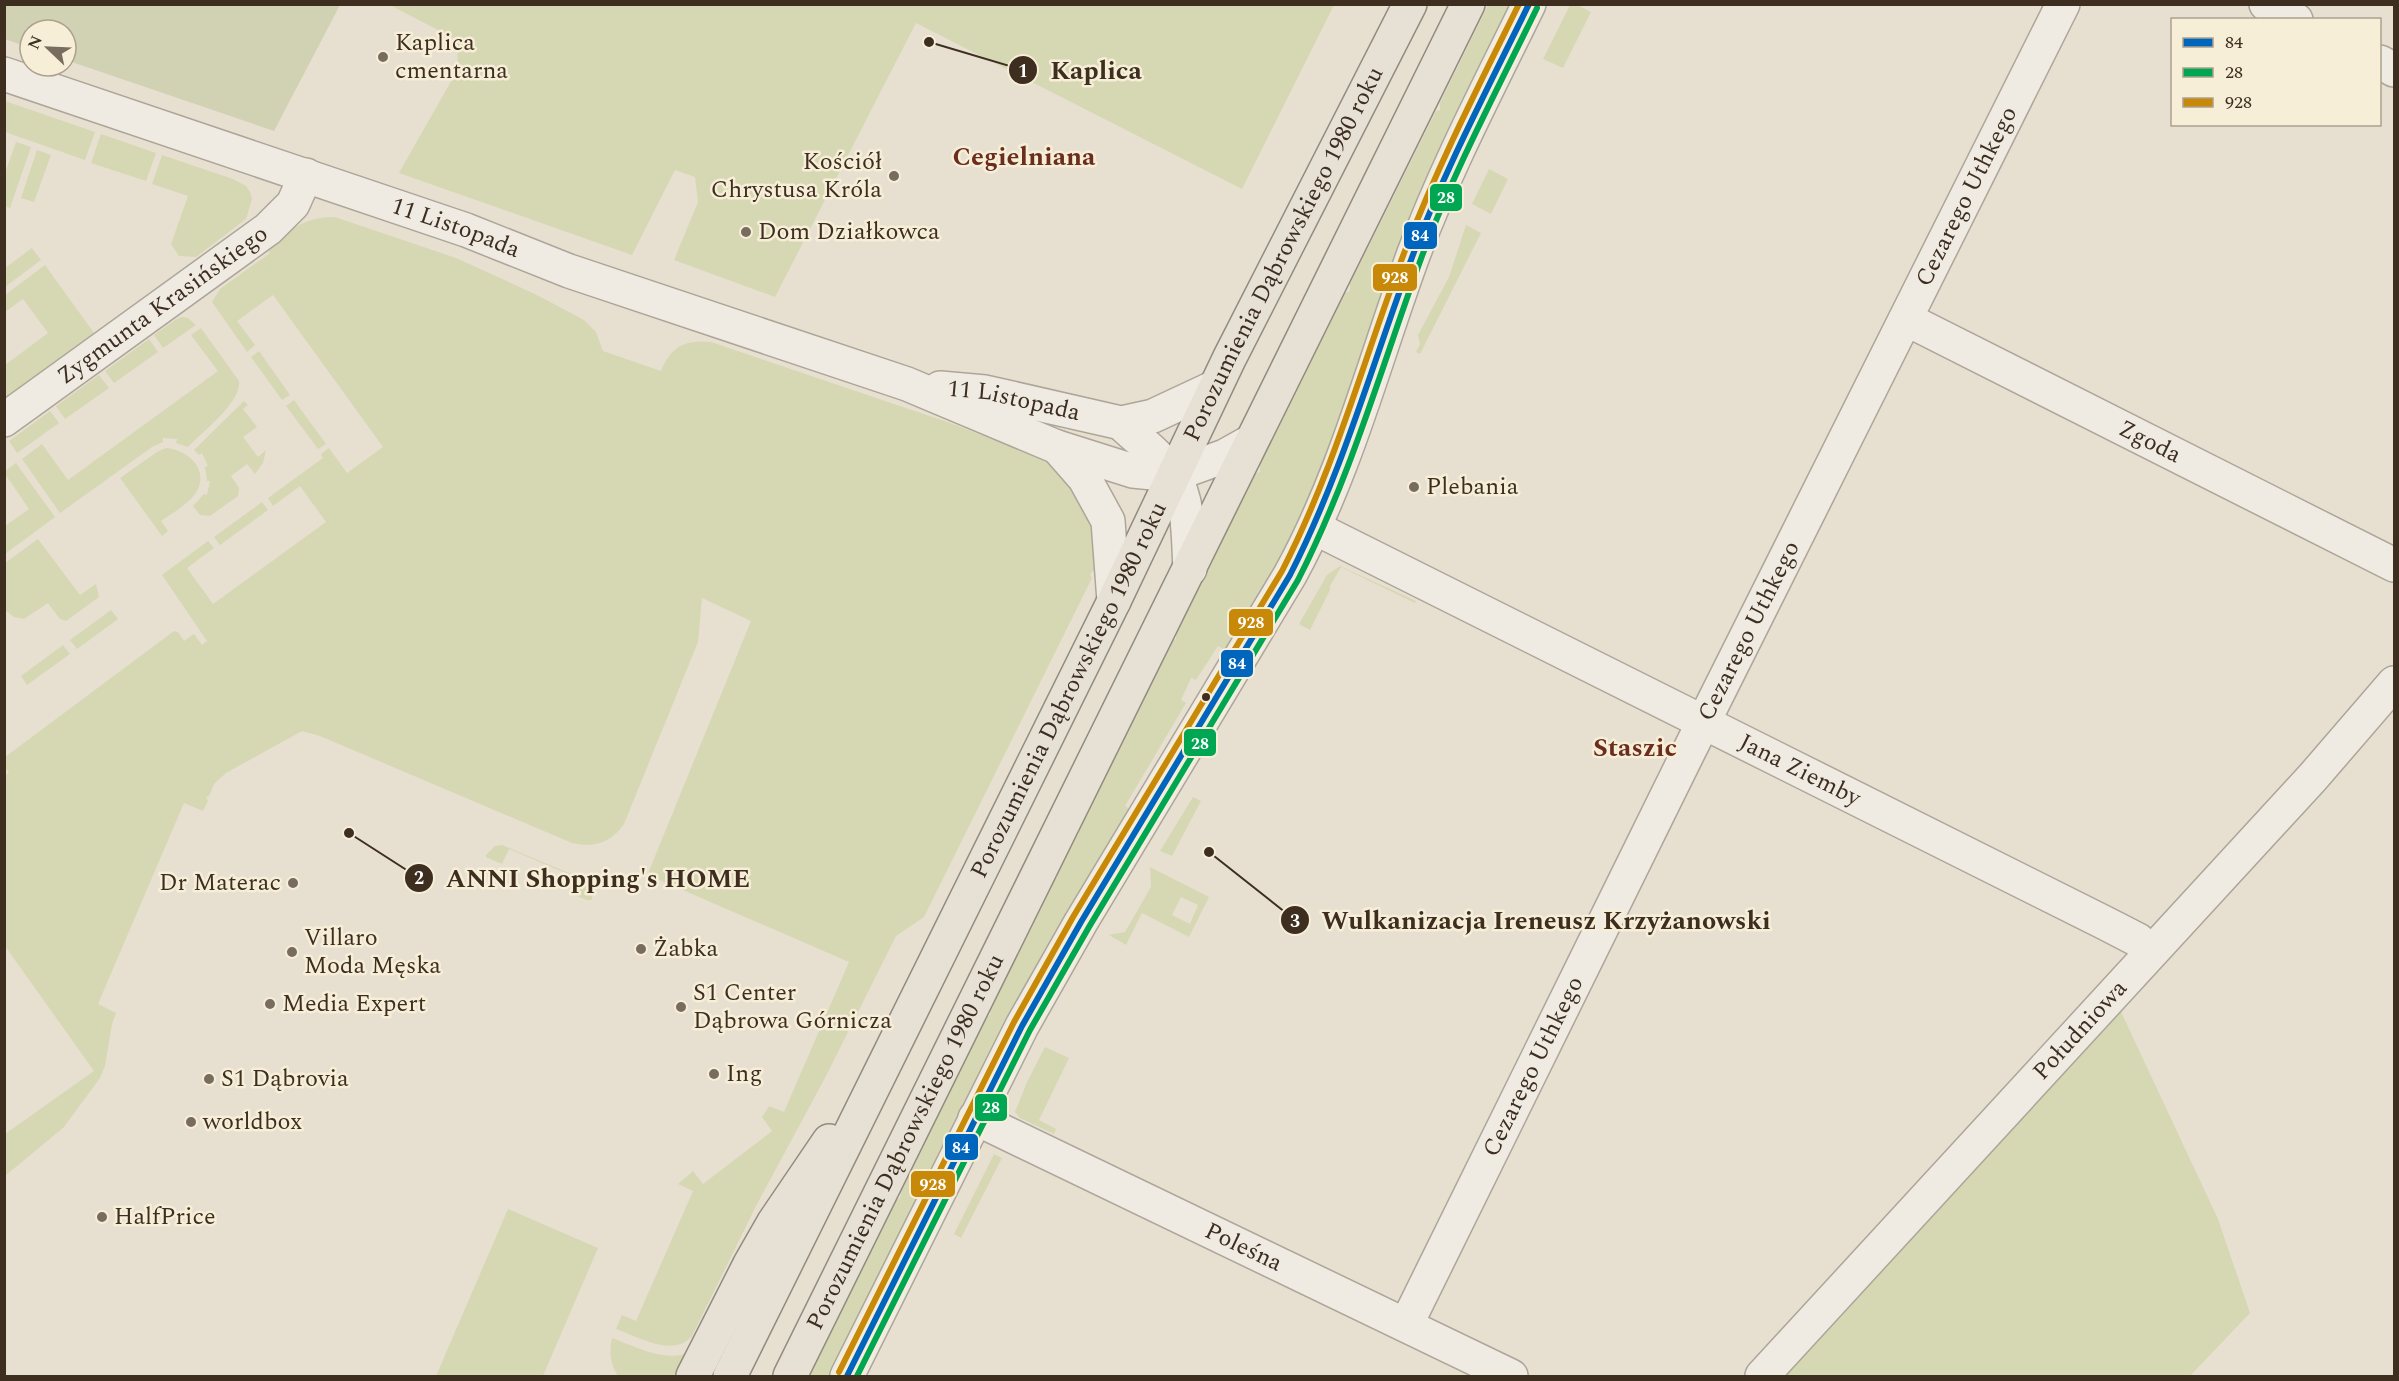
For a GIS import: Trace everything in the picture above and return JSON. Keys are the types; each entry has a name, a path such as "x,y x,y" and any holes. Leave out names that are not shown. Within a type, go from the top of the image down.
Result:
{"main road":[{"name":"Porozumienia Dąbrowskiego 1980 roku","path":"730,1377 1114,601 1215,387 1410,4"},
{"name":"Porozumienia Dąbrowskiego 1980 roku","path":"790,1377 1468,4"},
{"path":"693,1377 750,1264 774,1222 806,1173 886,1062"}],"street":[{"path":"847,1377 1022,1026 1081,922 1280,592 1316,528 1339,472 1419,242 1469,128 1529,4"},
{"name":"Cezarego Uthkego","path":"1406,1325 1704,721 2063,4"},
{"path":"2266,4 2292,18"},
{"name":"11 Listopada","path":"4,74 466,230 569,271 907,384 1057,447 1133,471 1173,475"},
{"name":"Zygmunta Krasińskiego","path":"4,420 268,229 293,204 306,176"},
{"name":"Zgoda","path":"1906,319 2394,565"},
{"name":"11 Listopada","path":"907,384 985,392 1120,423"},
{"path":"1120,423 1153,416 1215,387"},
{"path":"1120,423 1173,475 1187,514 1190,569"},
{"path":"1173,475 1226,456 1250,442"},
{"path":"1057,447 1085,480 1108,521 1114,601"},
{"name":"Jana Ziemby","path":"1316,528 2105,923 2138,940 2151,951"},
{"name":"Południowa","path":"1762,1377 2313,777 2394,683"},
{"name":"Poleśna","path":"975,1118 1511,1377"}],"green space":[{"path":"5,4 340,4 274,131 78,64 78,18 18,18 18,44 5,39"},
{"path":"390,5 1334,5 1242,189 916,23 775,297 674,260 698,202 695,177 675,170 632,255 399,173 458,69 457,40"},
{"path":"1488,5 1513,5 1329,454 1288,547 1227,651 1218,646 1196,680 1191,678 1181,700 1186,703 1125,806 1132,811 832,1376 810,1376 809,1373 895,1200 901,1195 899,1191 985,1018 991,1014 989,1009 1075,837 1078,836 1079,829 1173,640 1176,639 1176,632 1255,474 1260,472 1260,464 1345,293 1350,291 1350,284 1436,111 1440,110 1440,103"},
{"path":"1570,5 1577,5 1591,12 1563,68 1543,59"},
{"path":"5,101 95,132 85,160 5,132"},
{"path":"101,134 156,153 146,181 91,163"},
{"path":"16,142 31,147 10,208 5,206 5,173"},
{"path":"37,150 51,155 34,202 21,198"},
{"path":"162,155 233,179 246,186 250,192 252,199 246,219 196,257 179,256 171,244 188,196 152,184"},
{"path":"1489,169 1508,179 1491,214 1472,204"},
{"path":"335,217 456,258 535,294 584,320 596,332 603,351 661,371 669,356 680,346 693,342 711,342 953,424 1037,457 1051,463 1088,500 1097,557 1094,570 1090,574 1092,578 924,917 896,936 826,1076 756,1206 692,1336 675,1345 655,1344 616,1329 622,1315 636,1321 693,1191 678,1184 693,1171 703,1184 772,1131 762,1117 769,1106 784,1112 849,962 662,881 649,871 751,621 702,598 698,642 624,824 613,836 601,843 588,845 572,843 320,736 302,731 226,773 214,784 209,796 206,797 208,801 203,811 184,803 98,1004 116,1013 105,1066 100,1078 64,1127 5,1176 5,1134 94,1071 5,946 4,775 9,773 5,767 5,757 174,631 178,632 184,641 194,634 202,645 207,641 162,575 208,541 214,548 187,568 213,604 326,522 300,486 273,506 268,498 323,458 321,454 329,448 347,473 383,447 273,295 237,321 255,345 247,352 212,302 220,289 270,253 266,247 282,235 306,222"},
{"path":"1466,225 1481,233 1420,354 1416,352 1420,344 1418,335 1449,277"},
{"path":"32,248 41,260 5,287 5,268"},
{"path":"45,265 94,333 5,398 5,365 48,333 23,299 5,312 5,295"},
{"path":"182,317 188,318 196,325 163,348 154,335"},
{"path":"201,328 239,381 238,389 228,407 188,447 176,443 177,439 163,438 163,442 152,447 60,513 22,459 42,444 68,480 218,371 191,335"},
{"path":"149,339 158,352 114,383 105,371"},
{"path":"259,351 290,395 282,400 251,357"},
{"path":"99,375 109,388 65,419 56,406"},
{"path":"294,400 326,444 318,449 286,406"},
{"path":"244,401 248,405 243,409 257,427 243,437 258,457 266,450 263,463 255,474 247,464 231,476 239,488 238,496 210,516 200,515 193,506 204,494 207,495 210,481 207,481 205,467 208,466 202,453 199,455 194,450"},
{"path":"50,411 59,423 17,453 9,441"},
{"path":"166,448 190,457 199,470 200,477 199,486 192,498 161,521 168,531 162,536 120,478"},
{"path":"16,463 55,517 5,554 5,526 29,509 5,474 5,471"},
{"path":"262,502 268,510 220,545 214,537"},
{"path":"38,539 80,595 96,584 99,597 66,621 60,619 48,603 24,619 14,617 5,610 5,563"},
{"path":"1340,566 1416,601 1415,603 1341,567 1310,630 1299,624 1327,575"},
{"path":"111,610 118,619 77,649 70,640"},
{"path":"63,645 70,654 27,685 21,676"},
{"path":"1193,797 1201,801 1172,856 1160,851"},
{"path":"502,845 583,879 592,889 592,900 574,895 580,879 509,849 502,864 486,857 495,846"},
{"path":"1150,867 1209,897 1189,937 1142,913 1126,945 1109,935 1125,932 1151,887","holes":["1181,897 1198,905 1190,924 1172,915"]},
{"path":"2115,999 2218,1219 2250,1313 2190,1376 1779,1376"},
{"path":"1045,1047 1069,1058 1039,1120 1056,1129 1054,1134 1020,1118 1015,1112"},
{"path":"994,1154 1002,1158 961,1238 954,1234"},
{"path":"508,1209 598,1248 543,1376 436,1376"},
{"path":"612,1338 661,1355 681,1355 691,1352 683,1376 618,1376 611,1358"}],"transit line":[{"name":"928","path":"839,1372 1014,1022 1073,917 1282,571 1334,451 1418,217 1519,4"},
{"name":"84","path":"847,1376 1022,1026 1081,922 1290,575 1342,456 1426,220 1468,127 1529,4"},
{"name":"28","path":"857,1376 1030,1030 1089,927 1298,580 1350,461 1434,224 1476,131 1537,8"}],"place":[{"name":"Kaplica","path":"929,42"},
{"name":"Kaplica cmentarna","path":"383,57"},
{"name":"Kościół Chrystusa Króla","path":"894,176"},
{"name":"Dom Działkowca","path":"746,232"},
{"name":"Plebania","path":"1414,487"},
{"name":"ANNI Shopping's HOME","path":"349,833"},
{"name":"Wulkanizacja Ireneusz Krzyżanowski","path":"1209,852"},
{"name":"Dr Materac","path":"293,883"},
{"name":"Żabka","path":"641,949"},
{"name":"Villaro Moda Męska","path":"292,952"},
{"name":"Media Expert","path":"270,1004"},
{"name":"S1 Center Dąbrowa Górnicza","path":"681,1007"},
{"name":"Ing","path":"714,1074"},
{"name":"S1 Dąbrovia","path":"209,1079"},
{"name":"worldbox","path":"191,1122"},
{"name":"HalfPrice","path":"102,1217"}],"district":[{"name":"Cegielniana","path":"1024,157"},
{"name":"Staszic","path":"1635,748"}]}
